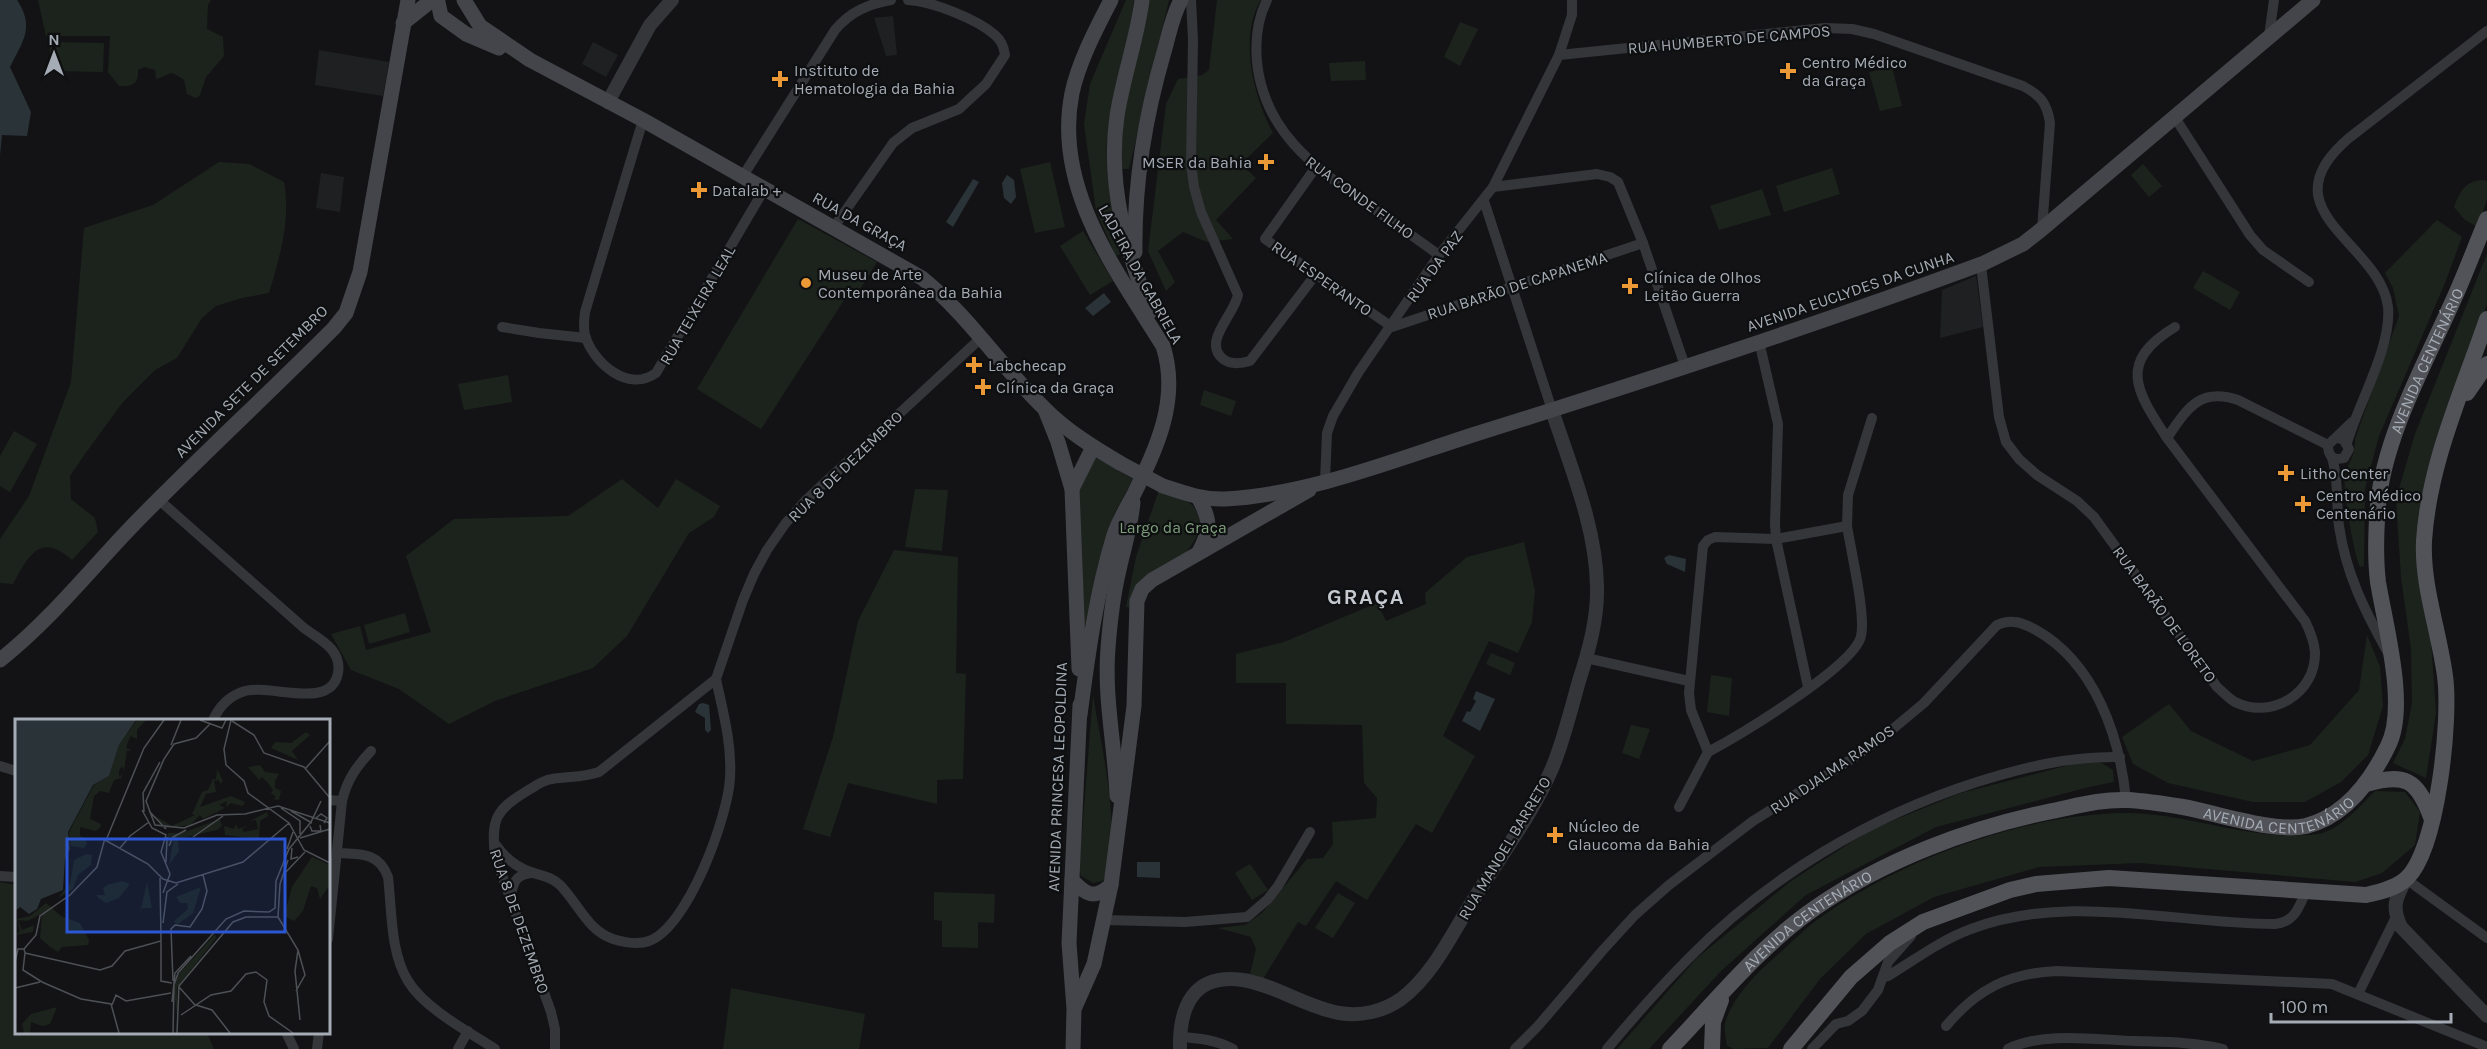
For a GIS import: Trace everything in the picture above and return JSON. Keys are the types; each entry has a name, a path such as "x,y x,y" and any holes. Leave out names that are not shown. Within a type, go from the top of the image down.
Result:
{"main road":[{"name":"AVENIDA SETE DE SETEMBRO","path":"0,660 28,637 55,610 158,499 327,336 345,313 360,272 408,0"},
{"path":"403,23 439,0"},
{"name":"RUA DA GRAÇA","path":"439,0 441,16 466,34 530,60"},
{"name":"RUA DA GRAÇA","path":"464,0 480,26 530,60 643,120 922,278 948,300 1044,408 1093,447 1163,486 1198,497"},
{"name":"LADEIRA DA GABRIELA","path":"1080,715 1102,577 1115,532 1159,438 1168,405 1169,374 1163,346 1116,270 1080,200 1068,141 1073,92 1081,64 1111,0"},
{"path":"1142,0 1118,116 1114,150 1114,184 1118,211 1135,273 1163,346"},
{"path":"1135,273 1136,190 1141,155 1156,79 1181,0"},
{"name":"AVENIDA EUCLYDES DA CUNHA","path":"1325,481 1685,366 1981,265 2004,255 2042,229 2313,0"},
{"name":"AVENIDA CENTENÁRIO","path":"1670,1049 1773,942 1814,909 1856,883 1901,860 2018,818 2092,802 2126,800 2182,807 2251,823 2300,827 2325,820 2345,806 2366,784 2390,743 2394,728 2396,703 2392,660 2376,565 2378,502 2385,472 2415,382 2453,301 2487,219"},
{"path":"1791,1049 1859,970 1890,943 1923,922 2010,890 2036,884 2086,879 2131,878 2366,895 2384,891 2406,879 2422,853 2428,838 2446,743 2448,711 2445,676 2432,611 2424,543 2434,471 2452,413 2487,319"},
{"path":"2452,413 2487,364"},
{"name":"AVENIDA PRINCESA LEOPOLDINA","path":"1044,408 1058,442 1072,489 1080,715 1069,943 1074,1009 1073,1049"},
{"path":"1072,489 1093,447"},
{"path":"1199,552 1207,537 1209,525 1207,513 1198,497 1241,497 1325,481"},
{"path":"1199,552 1325,481"},
{"name":"LADEIRA DA GABRIELA","path":"1119,826 1108,703 1108,649 1119,570 1131,522 1133,496"},
{"name":"AVENIDA PRINCESA LEOPOLDINA","path":"1074,1009 1094,964 1111,885 1134,706 1137,601 1142,589 1152,580 1199,552"},
{"path":"2366,784 2398,779 2415,784 2424,797 2432,818"},
{"path":"1072,880 1085,892 1093,894 1103,892 1111,885"},
{"path":"1069,943 1081,954 1087,954 1099,943"},
{"path":"1712,1049 1713,1022 1719,1003 1734,982"}],"street":[{"path":"608,102 650,25 672,0"},
{"path":"743,176 835,30 845,18 862,8 891,0"},
{"path":"834,227 893,143 912,128 959,109 986,84 1005,55 1004,46 995,35 981,26 961,15 908,0"},
{"path":"1191,0 1193,40 1191,163 1194,187 1201,212 1238,295 1236,306 1218,334 1215,343 1216,351 1229,363 1241,364 1250,361 1316,274"},
{"name":"RUA CONDE FILHO","path":"1267,0 1257,29 1259,78 1278,124 1294,147 1316,167 1439,255"},
{"path":"1559,55 1572,15 1572,0"},
{"path":"2269,36 2274,0"},
{"name":"RUA HUMBERTO DE CAMPOS","path":"1559,55 1825,28 1852,29 1874,34 2023,86 2043,100 2048,108 2050,123 2042,229"},
{"path":"2392,660 2352,583 2339,524 2337,474 2328,452 2354,420 2377,364 2386,330 2388,310 2385,292 2372,271 2329,221 2320,203 2319,183 2322,169 2334,152 2487,31"},
{"name":"RUA DA PAZ","path":"1325,481 1327,433 1333,416 1358,373 1392,327 1439,255 1493,187 1559,55"},
{"path":"2174,116 2250,235 2263,250 2309,282"},
{"path":"502,327 586,338 585,312 643,120"},
{"name":"RUA ESPERANTO","path":"1316,167 1265,239 1392,327"},
{"path":"1493,187 1597,174 1610,177 1618,182 1643,243 1685,366"},
{"name":"RUA TEIXEIRA LEAL","path":"586,338 593,351 613,372 623,378 635,381 646,380 656,374 765,188"},
{"path":"1484,201 1514,287 1552,410"},
{"name":"RUA BARÃO DE CAPANEMA","path":"1392,327 1643,243"},
{"name":"RUA BARÃO DE LORETO","path":"1981,265 1999,417 2006,442 2019,459 2037,475 2077,501 2094,517 2217,687 2234,702 2253,708 2272,708 2291,700 2302,689 2312,672 2315,654 2313,638 2305,621 2167,438 2140,395 2137,377 2139,360 2149,345 2175,327"},
{"name":"RUA 8 DE DEZEMBRO","path":"555,1049 555,1029 551,1012 495,856 493,841 495,820 510,801 543,782 585,777 599,772 716,679 754,574 766,550 785,524 805,501 982,337"},
{"path":"1759,341 1778,424 1774,524 1776,540 1808,687"},
{"path":"2167,438 2187,410 2196,402 2209,396 2222,395 2349,449 2337,474"},
{"name":"RUA MANOEL BARRETO","path":"1180,1043 1180,1020 1191,995 1212,982 1227,979 1243,980 1317,1008 1342,1014 1366,1014 1383,1009 1400,999 1431,969 1536,798 1553,766 1586,658 1596,605 1595,565 1583,507 1552,410"},
{"path":"1679,807 1708,752 1764,721 1857,648 1861,638 1862,618 1847,526 1848,495 1872,418"},
{"path":"2332,458 2344,458"},
{"path":"158,499 304,628 328,645 336,654 339,663 338,675 333,685 325,691 308,694 261,689 243,691 227,700 214,719"},
{"path":"1708,752 1691,710 1689,681 1703,546 1714,537 1776,540 1847,526"},
{"path":"2352,583 2363,588 2370,588 2378,581"},
{"name":"RUA DJALMA RAMOS","path":"1515,1049 1635,915 1669,885 1753,821 1855,757 1894,728 1924,703 1997,625 2004,621 2026,625 2041,633 2075,664 2100,703 2120,757 2126,800"},
{"path":"1586,658 1689,681"},
{"path":"493,841 510,862 557,882 598,932 614,939 634,943 649,941 662,933 673,922 701,872 727,803 731,750 716,679"},
{"path":"330,920 342,801 346,784 371,751"},
{"path":"1606,1049 1690,956 1734,917 1782,879 1866,827 1907,808 1996,776 2074,758 2120,757"},
{"path":"0,766 15,771"},
{"path":"330,800 342,801"},
{"path":"1103,920 1185,922 1247,917 1278,886 1310,832"},
{"path":"337,854 367,856 378,860 385,867 397,953 407,980 416,993 495,1049"},
{"path":"510,898 516,879 521,874 532,873"},
{"path":"0,876 15,878"},
{"path":"2487,938 2406,879 2395,899 2396,917 2401,927 2487,1016"},
{"path":"1883,977 1942,942 2004,918 2062,910 2275,924 2283,923 2295,915 2306,891"},
{"path":"2358,994 2396,917"},
{"path":"1812,1049 1836,1024 1848,1021 1862,1011 1878,990 1888,962 1923,922"},
{"path":"1946,1026 1976,996 2013,978 2036,972 2057,971 2332,984 2487,1047"},
{"path":"459,1049 468,1031"},
{"path":"287,1034 294,1049"},
{"path":"317,1049 319,1034"},
{"path":"1180,1043 1205,1039 1220,1042 1233,1049"},
{"path":"2008,1049 2073,1039 2192,1044 2223,1049"}],"shaded area":[{"path":"0,0 17,0 25,18 23,41 10,67 31,112 27,136 2,135 0,155"},
{"path":"893,16 897,55 886,56 874,18"},
{"path":"593,42 618,55 606,77 582,64"},
{"path":"319,50 389,62 383,96 315,85"},
{"path":"321,173 344,177 340,212 316,208"},
{"path":"1007,175 1014,180 1016,197 1011,204 1004,198 1002,183"},
{"path":"973,179 979,182 953,227 946,222"},
{"path":"1976,276 1983,327 1940,338 1942,290"},
{"path":"1104,293 1111,302 1093,316 1085,308"},
{"path":"1669,555 1686,559 1685,572 1667,564 1664,558"},
{"path":"1476,691 1495,699 1480,731 1462,721 1476,701 1473,699"},
{"path":"699,704 709,705 711,730 708,733 705,730 705,718 695,712"},
{"path":"1137,862 1160,862 1160,878 1137,877"}],"green space":[{"path":"38,0 211,0 208,5 207,29 223,37 224,56 206,77 200,95 196,98 187,94 184,80 179,76 172,73 156,79 155,70 145,67 138,70 134,84 119,86 108,72 110,36 46,36"},
{"path":"1126,0 1134,0 1129,33 1110,115 1107,146 1110,192 1122,253 1116,256 1096,211 1084,124 1090,84"},
{"path":"1149,0 1169,0 1129,169 1119,169 1124,101"},
{"path":"1217,0 1261,0 1250,31 1251,67 1260,103 1273,133 1241,164 1256,178 1216,220 1233,239 1207,242 1183,232 1158,251 1175,282 1166,291 1148,251 1166,104 1178,79 1202,75 1209,70"},
{"path":"1460,22 1478,29 1460,66 1444,57"},
{"path":"50,42 104,43 103,72 50,71"},
{"path":"1365,61 1366,80 1331,81 1329,63"},
{"path":"1892,67 1902,106 1880,111 1869,72"},
{"path":"219,162 249,164 284,182 285,224 269,293 216,306 202,318 177,358 155,370 123,402 85,454 70,476 71,499 95,518 98,532 72,560 52,548 43,548 30,556 13,584 0,583 0,539 29,496 71,382 84,228 153,205"},
{"path":"1050,162 1065,227 1035,233 1020,169"},
{"path":"2143,164 2162,186 2149,197 2131,175"},
{"path":"1832,168 1840,194 1784,212 1776,186"},
{"path":"2487,181 2487,199 2478,227 2465,220 2454,207 2467,185"},
{"path":"1762,189 1771,215 1719,230 1710,206"},
{"path":"798,219 877,262 856,296 846,297 761,429 697,389"},
{"path":"2437,220 2462,237 2445,283 2379,436 2365,489 2364,566 2360,567 2349,521 2345,475 2353,455 2355,439 2399,316 2393,288 2385,273"},
{"path":"1083,231 1113,281 1090,295 1060,246"},
{"path":"2487,254 2487,304 2429,468 2431,641 2436,713 2426,778 2393,763 2405,739 2412,703 2411,649 2401,577 2396,499 2415,434"},
{"path":"2203,271 2240,292 2230,310 2193,288"},
{"path":"508,375 512,402 464,410 458,384"},
{"path":"1204,390 1236,401 1231,416 1200,405"},
{"path":"14,431 37,444 10,492 0,486 0,456"},
{"path":"1094,456 1133,479 1114,514 1083,635 1079,492"},
{"path":"622,479 658,508 676,479 720,506 714,517 689,533 627,636 593,668 495,701 449,724 399,689 351,670 331,634 360,626 366,650 431,632 406,556 454,519 568,516"},
{"name":"Largo da Graça","path":"1160,487 1191,504 1200,519 1199,528 1187,551 1134,608 1126,607 1136,557"},
{"path":"915,489 948,490 942,551 905,547"},
{"path":"1524,542 1535,591 1532,622 1518,653 1489,641 1443,736 1475,756 1432,833 1416,824 1367,900 1336,881 1306,926 1298,922 1263,979 1250,974 1256,949 1251,937 1218,928 1245,925 1262,913 1307,859 1323,858 1333,844 1332,822 1376,818 1377,798 1364,783 1362,725 1286,724 1286,683 1236,683 1236,654 1284,642 1377,603 1386,621 1426,604 1425,593 1467,557"},
{"path":"894,550 958,557 956,673 966,674 963,779 937,780 937,804 848,783 830,837 803,829 833,737 858,621"},
{"path":"405,613 410,632 369,644 364,625"},
{"path":"2367,635 2380,667 2383,706 2368,755 2341,782 2305,802 2253,802 2168,783 2133,764 2122,737 2169,704 2191,731 2253,761 2310,745 2359,690"},
{"path":"1491,653 1515,663 1510,675 1486,664"},
{"path":"1711,675 1732,678 1729,716 1707,712"},
{"path":"1093,695 1109,791 1112,842 1109,864 1103,881 1093,883 1081,876 1079,869"},
{"path":"1631,725 1650,729 1639,759 1622,753"},
{"path":"2081,762 2100,762 2113,770 2114,782 1936,827 1806,895 1721,971 1649,1049 1617,1049 1697,958 1791,881 1870,830 1961,793"},
{"path":"2375,791 2405,792 2420,812 2415,845 2382,873 2355,882 2140,863 2039,867 1934,897 1866,934 1820,979 1768,1048 1734,1049 1727,1046 1726,1020 1736,1000 1766,965 1813,923 1850,898 1886,878 1964,844 2005,831 2046,822 2086,815 2125,813 2150,814 2270,835 2318,834 2342,823"},
{"path":"1250,864 1268,890 1252,900 1235,873"},
{"path":"0,882 15,885 15,1034 207,1034 214,1049 0,1049"},
{"path":"934,892 995,894 994,923 978,922 978,948 942,947 942,921 934,920"},
{"path":"1338,893 1355,903 1333,938 1315,928"},
{"path":"731,988 865,1014 859,1049 723,1049"}],"place":[{"name":"Centro Médico da Graça","path":"1788,71"},
{"name":"Instituto de Hematologia da Bahia","path":"780,79"},
{"name":"MSER da Bahia","path":"1266,162"},
{"name":"Datalab +","path":"699,190"},
{"name":"Museu de Arte Contemporânea da Bahia","path":"806,283"},
{"name":"Clínica de Olhos Leitão Guerra","path":"1630,286"},
{"name":"Labchecap","path":"974,365"},
{"name":"Clínica da Graça","path":"983,387"},
{"name":"Litho Center","path":"2286,473"},
{"name":"Centro Médico Centenário","path":"2303,504"},
{"name":"Núcleo de Glaucoma da Bahia","path":"1555,835"}],"district":[{"name":"GRAÇA","path":"1366,596"}]}
